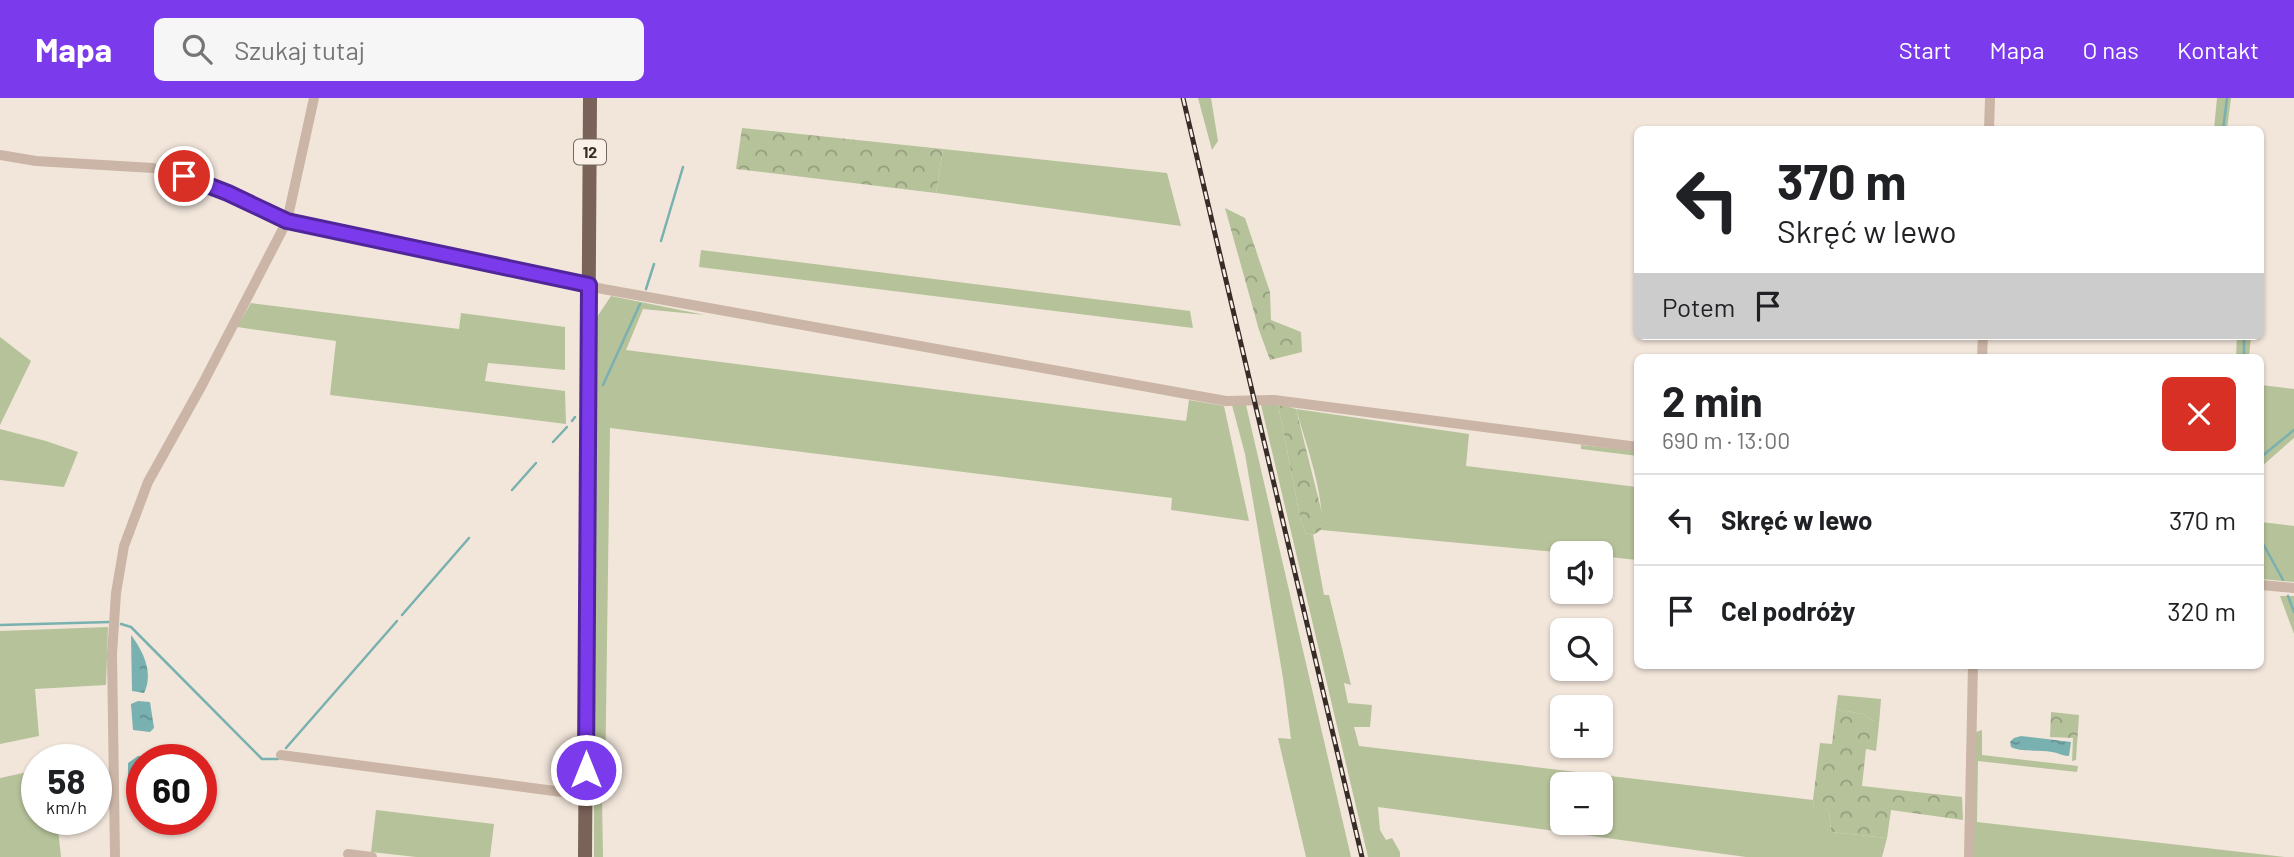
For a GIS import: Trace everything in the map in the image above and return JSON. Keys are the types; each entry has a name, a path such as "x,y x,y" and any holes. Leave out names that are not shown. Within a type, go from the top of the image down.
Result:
{"main road":[{"name":"12","path":"585,857 590,98"}],"street":[{"path":"115,857 112,678 116,593 124,546 148,482 287,221 314,98"},
{"path":"1989,126 1990,98"},
{"path":"0,155 36,161 153,168 206,184 287,221 700,307 1226,401 1274,400 1634,446"},
{"path":"2264,584 2294,588"},
{"path":"1969,857 1973,669"},
{"path":"281,755 586,795"},
{"path":"348,854 372,857"}],"green space":[{"path":"1198,98 1211,98 1218,141 1212,150"},
{"path":"2217,98 2231,98 2227,126 2214,126"},
{"path":"742,128 943,149 936,193 736,169"},
{"path":"943,149 1167,173 1181,226 936,193"},
{"path":"1225,208 1245,218 1270,292 1271,320 1301,332 1302,352 1270,360"},
{"path":"701,250 1190,311 1193,328 699,267"},
{"path":"611,296 705,315 643,309 626,350 1186,421 1189,400 1224,406 1249,521 1171,510 1172,498 610,428 605,787 594,786 591,782 597,317"},
{"path":"251,303 459,329 461,313 565,327 565,370 488,363 485,381 565,391 566,424 330,395 336,341 237,327"},
{"path":"0,337 31,361 0,425"},
{"path":"2237,340 2251,340 2249,354 2236,354"},
{"path":"2264,385 2294,389 2294,438 2264,464"},
{"path":"1278,404 1301,522 1306,533 1313,535 1324,595 1329,595 1351,685 1344,683 1348,703 1372,705 1370,727 1354,727 1359,746 1578,772 1550,772 1550,830 1378,807 1380,830 1386,840 1392,838 1400,857 1368,857 1261,405"},
{"path":"1278,404 1296,409 1323,517 1321,530 1313,535 1306,533 1301,522"},
{"path":"1232,405 1246,405 1351,857 1306,857 1278,738 1291,739 1283,678 1245,454"},
{"path":"1296,409 1469,434 1466,466 1634,487 1634,560 1613,557 1613,541 1550,541 1550,551 1321,530 1318,486"},
{"path":"0,429 78,452 64,487 0,480"},
{"path":"1581,445 1634,451 1634,456 1581,449"},
{"path":"2264,522 2294,526 2294,582 2264,579"},
{"path":"2280,596 2294,596 2294,634"},
{"path":"108,627 106,685 35,689 39,736 0,744 0,631"},
{"path":"1838,695 1881,699 1879,724 1862,714 1836,709"},
{"path":"1836,709 1862,714 1879,724 1876,751 1866,749 1862,786 1962,797 1963,820 1891,810 1887,838 1831,832 1829,811 1814,810 1813,800 1820,743 1832,744"},
{"path":"2051,712 2079,715 2076,760 2072,761 2073,738 2050,737"},
{"path":"1982,730 1982,755 2078,766 2077,772 1978,761 1977,822 2285,857 1973,857 1976,732"},
{"path":"21,773 21,835 59,835 61,857 0,857 0,778"},
{"path":"1613,776 1813,800 1814,809 1829,811 1831,832 1887,838 1882,857 1746,857 1584,835 1613,835"},
{"path":"594,794 602,797 603,857 594,857"},
{"path":"376,810 494,824 490,857 416,857 371,852"}],"water":[{"path":"131,635 146,662 148,678 144,693 132,691"},
{"path":"138,701 150,702 154,728 150,732 133,730 131,704"},
{"path":"2021,736 2071,742 2069,756 2011,747 2010,742"}],"waterway":[{"path":"2224,126 2227,98"},
{"path":"661,241 683,167"},
{"path":"646,289 654,264"},
{"path":"603,385 640,304"},
{"path":"2244,340 2244,354"},
{"path":"572,421 575,417"},
{"path":"553,442 567,427"},
{"path":"2264,455 2294,430"},
{"path":"512,490 536,463"},
{"path":"402,615 469,538"},
{"path":"2264,545 2283,580"},
{"path":"2288,596 2294,612"},
{"path":"286,748 397,621"},
{"path":"0,625 110,622"},
{"path":"121,624 131,627 262,759 278,759"}],"railway":[{"path":"1183,98 1362,857"}],"route":[{"path":"184,176 287,221 589,285 586,770"}]}
